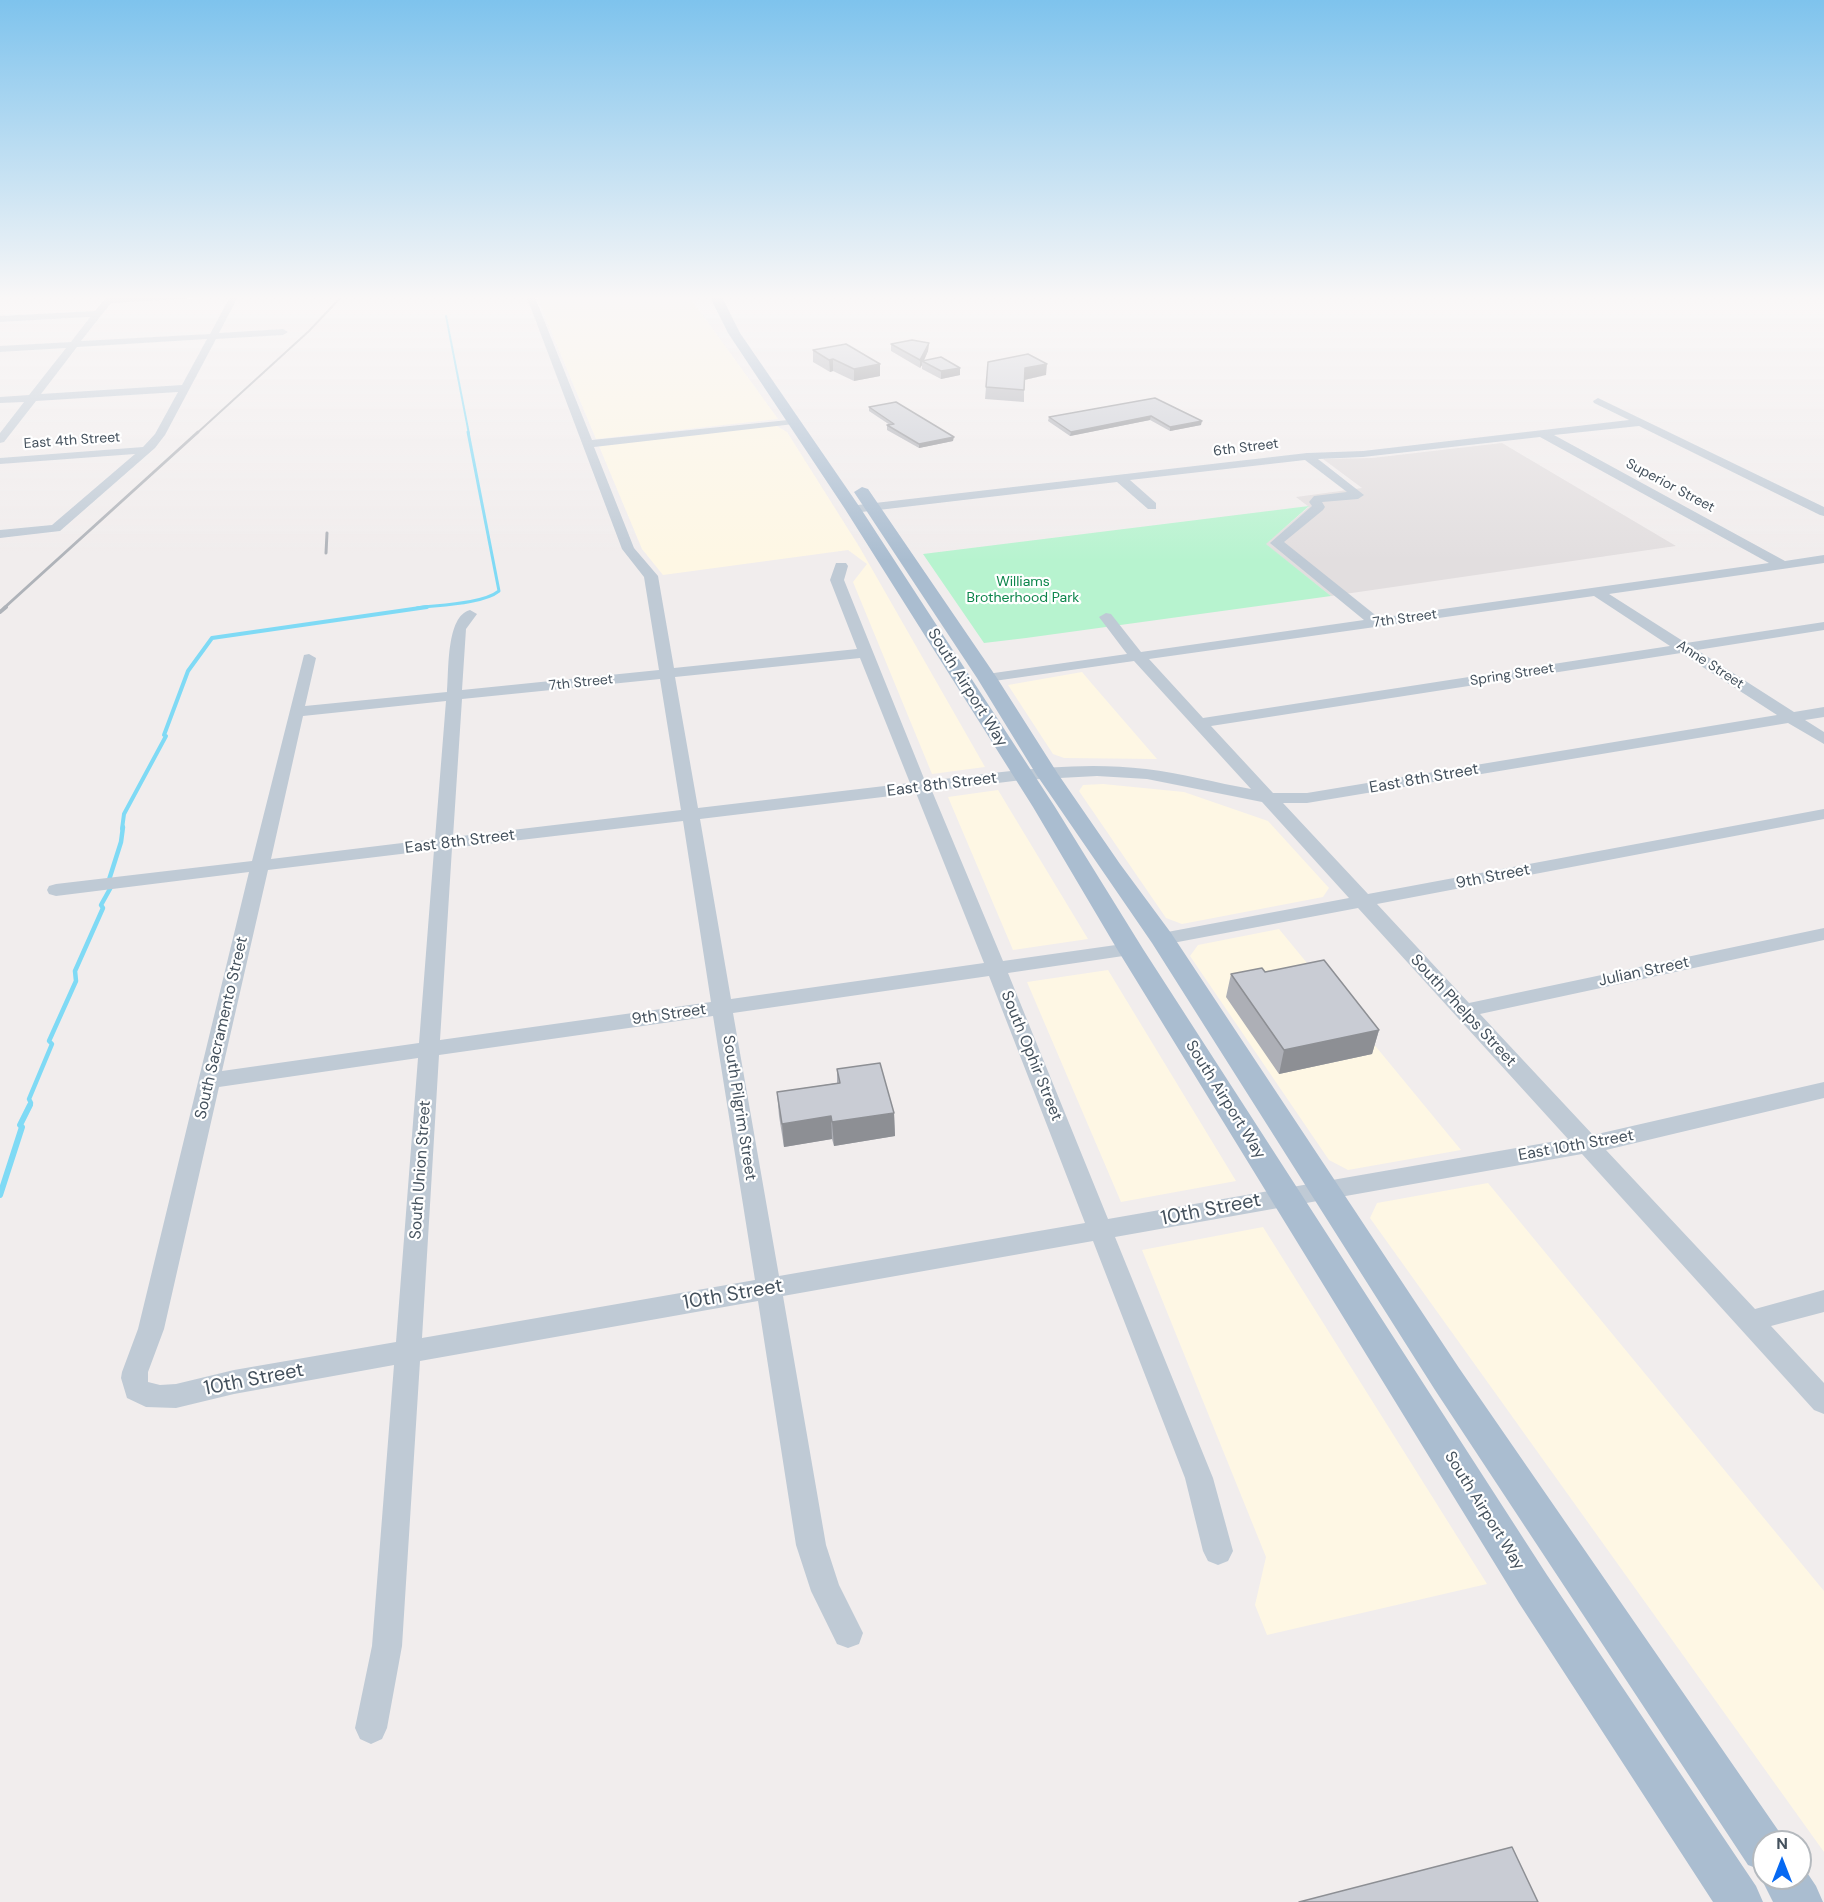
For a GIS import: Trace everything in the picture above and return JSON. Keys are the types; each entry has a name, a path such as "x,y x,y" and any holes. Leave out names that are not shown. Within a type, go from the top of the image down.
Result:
{"main road":[{"name":"South Airport Way","path":"769,384 794,421 862,508 987,678 1034,775 1130,949 1533,1589 1740,1902"},
{"name":"South Airport Way","path":"838,458 862,508 1034,775 1111,869 1162,939 1447,1379 1752,1830"}],"street":[{"path":"0,440 44,384"},
{"path":"0,534 52,530 146,450 160,435 188,384"},
{"path":"564,384 587,444 794,421"},
{"path":"0,400 186,388"},
{"path":"1598,401 1824,512"},
{"name":"6th Street","path":"862,508 1307,456 1363,454 1642,423"},
{"name":"Superior Street","path":"1543,434 1783,565"},
{"name":"South Pilgrim Street","path":"587,444 628,549 651,576 811,1545 826,1591 848,1633"},
{"name":"East 4th Street","path":"0,461 146,450"},
{"path":"1307,456 1358,495 1315,501 1319,507 1276,543 1376,623"},
{"path":"1120,478 1152,506"},
{"path":"1807,504 1824,501"},
{"name":"7th Street","path":"987,678 1824,559"},
{"name":"South Ophir Street","path":"841,566 837,579 865,653 914,777 928,798 1102,1230 1199,1478 1218,1551"},
{"name":"Anne Street","path":"1596,591 1824,739"},
{"name":"South Union Street","path":"371,1728 387,1646 453,696 459,629 470,614"},
{"name":"South Phelps Street","path":"1106,617 1362,901 1824,1402"},
{"name":"Spring Street","path":"1201,723 1824,626"},
{"name":"7th Street","path":"296,712 865,653"},
{"name":"South Sacramento Street","path":"141,1394 134,1378 151,1329 309,658"},
{"name":"East 8th Street","path":"56,890 1034,775 1097,771 1147,774 1268,798 1321,797 1824,712"},
{"name":"9th Street","path":"1162,939 1824,814"},
{"name":"Julian Street","path":"1464,1011 1824,934"},
{"name":"9th Street","path":"209,1082 1130,949"},
{"name":"East 10th Street","path":"1325,1189 1620,1139 1824,1090"},
{"name":"10th Street","path":"141,1394 164,1398 234,1382 1325,1189"},
{"path":"1750,1321 1824,1301"}],"shaded area":[{"path":"573,384 752,384 778,419 596,439"},
{"path":"775,425 787,432 860,548 985,767 932,774 853,582 867,564 848,550 663,575 642,549 599,446"},
{"path":"1502,443 1676,546 1331,596 1265,544 1309,507 1296,497 1362,488 1323,459 1372,458"},
{"path":"1082,672 1157,759 1064,758 1053,754 1008,685"},
{"path":"1103,784 1184,792 1268,821 1329,888 1323,897 1182,924 1166,918 1079,791 1083,785"},
{"path":"998,790 1088,939 1013,950 948,797"},
{"path":"1279,929 1461,1150 1348,1170 1329,1160 1190,956 1198,945"},
{"path":"1108,970 1236,1181 1121,1202 1027,982"},
{"path":"1488,1183 1824,1591 1824,1852 1812,1835 1812,1830 1808,1830 1370,1218 1377,1203"},
{"path":"1263,1227 1487,1584 1267,1635 1255,1605 1266,1557 1142,1250"}],"green space":[{"name":"Williams Brotherhood Park","path":"1309,506 1266,544 1331,596 1026,638 984,643 923,554"}],"building":[{"path":"986,384 1024,384 1024,390 986,387"},
{"path":"1155,398 1202,421 1170,427 1151,416 1071,432 1049,417"},
{"path":"896,402 954,437 919,444 887,425 894,424 869,407"},
{"path":"1324,960 1379,1030 1284,1050 1231,974 1262,968 1265,972"},
{"path":"880,1063 894,1113 832,1122 831,1116 782,1124 777,1092 840,1083 837,1069"},
{"path":"1512,1847 1538,1902 1299,1902"}],"waterway":[{"path":"459,384 469,434"},
{"path":"426,607 482,599 499,591 468,432"},
{"path":"122,829 124,814 166,736 164,735 188,671 212,638 426,607"},
{"path":"417,608 426,607"},
{"path":"0,1195 22,1127 20,1125 31,1103 29,1099 52,1044 49,1041 76,981 75,971 103,908 101,905 111,887 108,883 121,842 123,827"}],"railway":[{"path":"196,434 251,384"},
{"path":"4,608 198,432"},
{"path":"326,553 327,533"},
{"path":"0,612 6,607"}]}
